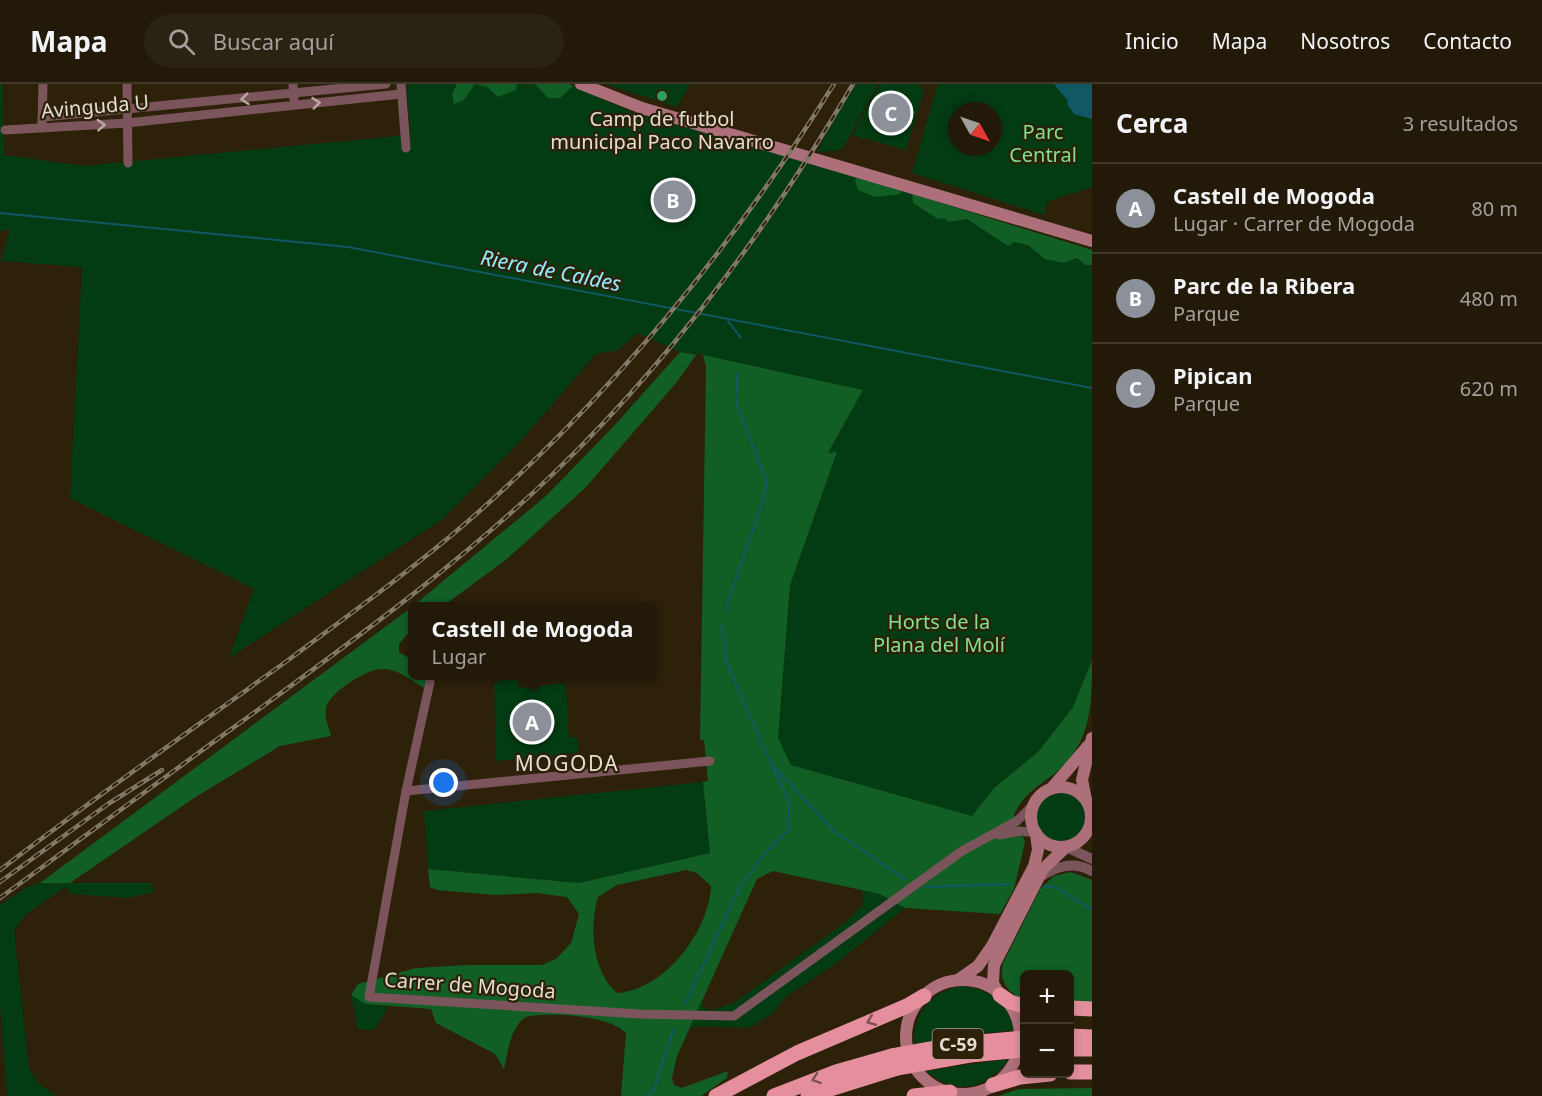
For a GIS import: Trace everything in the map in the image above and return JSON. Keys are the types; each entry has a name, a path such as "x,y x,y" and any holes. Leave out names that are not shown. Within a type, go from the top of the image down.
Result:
{"highway":[{"path":"1000,995 1010,1002 1020,1005"},
{"path":"716,1096 797,1053 907,1006 924,996"},
{"path":"1074,1008 1092,1009"},
{"path":"1074,1036 1092,1037"},
{"name":"C-59","path":"808,1096 895,1062 958,1044 1020,1038"},
{"path":"1074,1049 1092,1049"},
{"name":"C-59","path":"774,1096 836,1072 895,1062 1020,1050"},
{"path":"1074,1072 1092,1072"},
{"path":"993,1085 1020,1077"},
{"path":"914,1096 950,1092"}],"main road":[{"path":"581,84 642,108 1092,241"},
{"path":"1091,740 1083,775 1091,819 1088,830 1083,838 1051,858 994,965 993,983 1014,1012 1020,1041 1015,1061 993,1085 973,1093 950,1092 925,1079 909,1057 906,1038 908,1022 915,1007 924,996 978,966 992,946 1034,866 1038,850 1031,818 1035,804 1040,796 1052,789 1091,740"},
{"path":"1052,789 1069,788 1087,795"},
{"path":"1036,833 1048,844 1066,847"},
{"path":"956,980 976,982 1000,995"}],"street":[{"path":"42,129 43,84"},
{"path":"127,84 128,163"},
{"name":"Avinguda U","path":"42,117 127,111 293,89 386,84"},
{"path":"293,89 294,105"},
{"path":"401,89 406,148"},
{"name":"Avinguda U","path":"5,130 127,123 294,105 401,89"},
{"path":"430,682 406,791 710,761"},
{"name":"Carrer de Mogoda","path":"406,791 369,997 640,1014 734,1016 962,851 1017,821 1035,804"},
{"name":"Carrer de Mogoda","path":"991,837 1021,831 1036,833"},
{"path":"1066,847 1092,859"},
{"path":"1038,879 1063,866 1083,866 1092,871"}],"green space":[{"name":"Horts de la Plana del Molí","path":"0,84 3,84 4,155 84,166 398,136 410,132 407,84 569,84 627,110 812,163 1092,250 1092,660 1073,707 1038,752 994,788 972,816 791,765 778,738 790,585 837,453 828,454 863,390 680,352 637,333 618,350 596,354 519,443 443,519 229,658 254,589 70,498 82,267 1,261 10,230 0,231"},
{"path":"457,84 475,84 464,100 454,104 452,94"},
{"path":"475,84 517,84 516,90 498,97 487,87"},
{"path":"535,84 573,86 560,98 548,98"},
{"name":"Camp de futbol municipal Paco Navarro","path":"605,84 690,84 677,107"},
{"path":"851,84 878,84 842,150 817,152"},
{"path":"880,84 919,84 924,91 906,150 852,135"},
{"name":"Parc Central","path":"938,84 1092,84 1092,187 1047,202 1044,215 912,173"},
{"path":"858,177 901,191 900,194 875,197 858,190 855,180"},
{"path":"912,194 1092,250 1092,265 1086,265 1077,258 1064,263 1045,259 1028,245 1014,242 1008,246 967,219 949,222 944,218 938,219 913,203"},
{"path":"680,352 696,355 676,383 586,487 507,559 448,602 418,602 546,496 614,426"},
{"path":"703,355 863,390 828,453 837,452 790,585 778,738 791,765 972,816 994,788 1038,752 1073,707 1092,660 1091,703 1085,729 1073,754 1064,765 1026,797 1014,814 1025,842 1014,889 1000,914 905,908 880,894 773,871 757,879 677,1056 672,1078 674,1085 682,1088 728,1071 727,1078 701,1096 621,1096 626,1033 607,1022 564,1015 526,1017 513,1033 504,1069 495,1054 436,1023 431,1009 365,1004 351,995 358,984 416,968 542,965 556,959 571,943 579,914 567,897 536,893 496,895 437,890 430,887 428,869 579,883 710,853 703,782 708,781 704,740 700,740 706,367","holes":["686,870 697,873 711,886 702,921 693,939 667,970 652,981 635,989 617,993 602,973 595,948 593,934 598,897 617,885"]},
{"path":"408,610 408,634 399,644 399,652 408,658 408,678 388,669 382,669 367,673 349,683 334,696 326,708 331,736 280,746 194,798 70,883 40,883"},
{"path":"411,680 426,680 424,688"},
{"path":"502,680 518,680 519,688 565,683 569,722 567,724 570,738 577,737 579,753 496,761 494,684"},
{"path":"703,782 710,853 579,883 428,869 424,811"},
{"path":"1061,787 1082,796 1091,817 1082,838 1061,847 1040,838 1031,817 1040,796"},
{"path":"1071,872 1092,880 1092,1003 1074,1002 1074,970 1020,970 1020,998 1012,993 1003,980 1003,963 1041,888 1054,876"},
{"path":"40,883 152,883 154,892 128,898 72,894 65,887 25,915 14,931 29,1068 38,1083 54,1096 7,1096 0,1004 0,905 27,887"},
{"path":"862,890 880,894 905,908 834,965 787,996 772,1014 749,1028 704,1026 690,1028 701,1003 709,1011 734,1003 847,921 863,905"},
{"path":"960,986 980,990 996,998 1007,1011 1014,1030 965,1035 914,1044 917,1022 926,1006 940,994"},
{"path":"351,995 365,1004 389,1007 374,1030 358,1029"},
{"path":"1009,1059 991,1077 970,1086 949,1084 926,1071"},
{"path":"1092,1088 1092,1096 999,1096 1019,1089"}],"water":[{"path":"1054,84 1092,84 1092,119 1074,114 1067,104 1068,101"}],"waterway":[{"name":"Riera de Caldes","path":"0,213 348,247 1092,388"},
{"path":"728,321 741,338"},
{"path":"725,611 763,501 767,482 736,403 737,374"},
{"path":"722,625 726,662 771,764 834,831 906,880"},
{"path":"685,1004 739,888 766,852 788,830 789,801 773,767"},
{"path":"926,887 1009,884"},
{"path":"1044,886 1057,888 1092,910"},
{"path":"648,1096 654,1090 673,1030"}],"railway":[{"path":"0,870 380,592 466,523 520,474 620,372 666,317 754,204 834,84"},
{"path":"0,898 378,621 451,564 555,472 640,383 718,288 788,188 853,84"},
{"path":"0,882 108,804 162,770"}],"place":[{"name":"Camp de futbol municipal Paco Navarro","path":"662,96"},
{"name":"Pipican","path":"891,113"},
{"name":"Parc de la Ribera","path":"673,200"},
{"name":"Castell de Mogoda","path":"532,722"}],"district":[{"name":"MOGODA","path":"567,763"}]}
